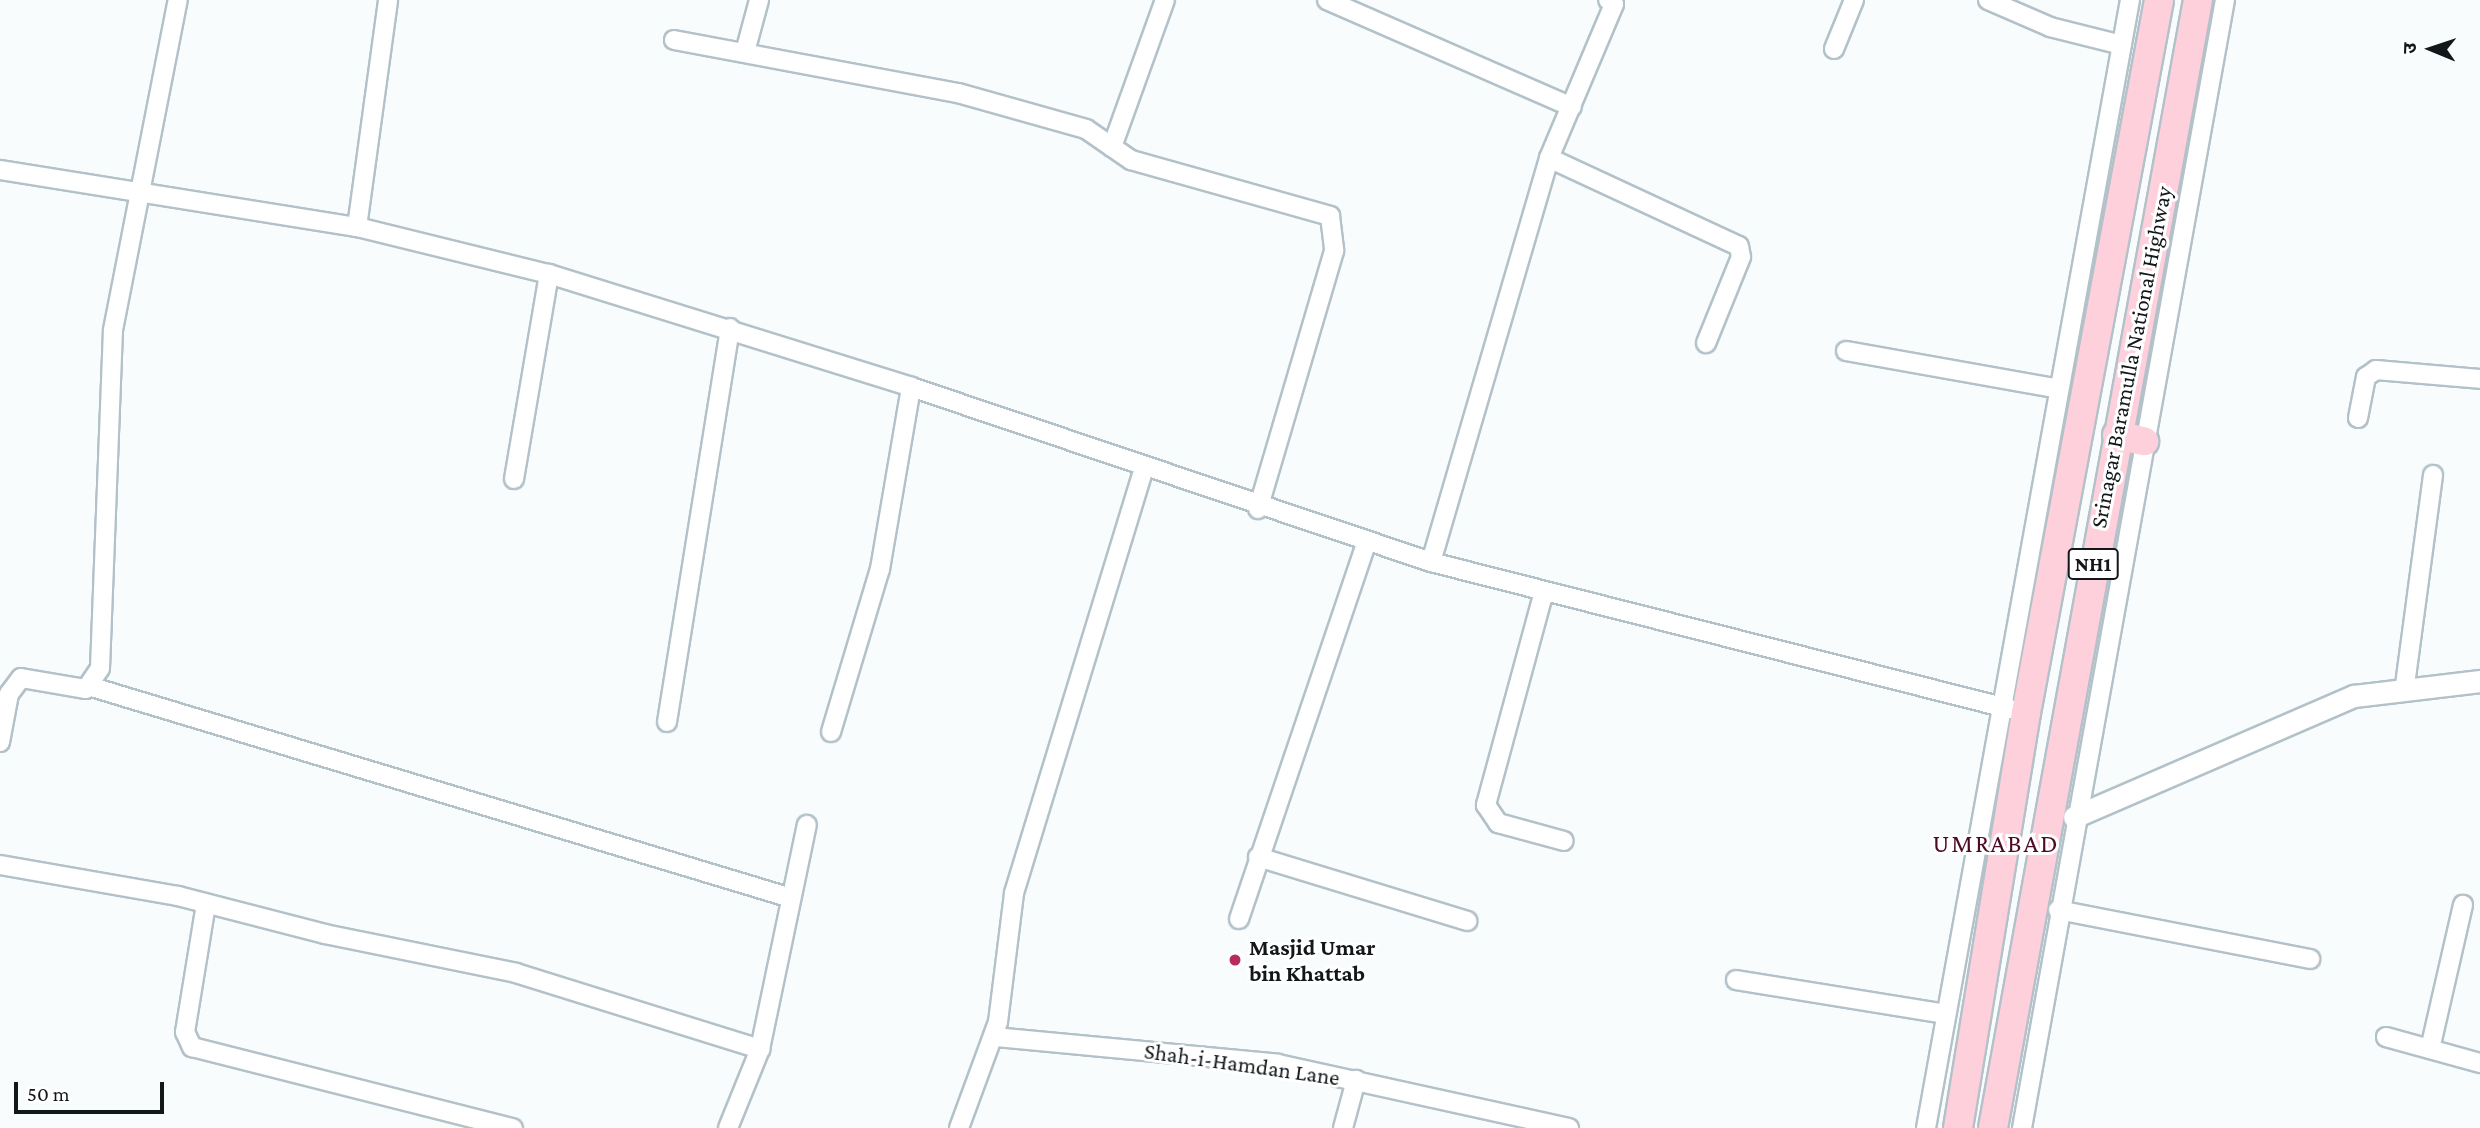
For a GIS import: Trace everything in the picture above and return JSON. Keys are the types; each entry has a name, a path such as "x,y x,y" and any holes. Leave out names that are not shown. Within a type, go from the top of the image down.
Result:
{"highway":[{"name":"NH1","path":"1958,1128 2014,711 2159,0"},
{"name":"Srinagar Baramulla National Highway","path":"1993,1128 2198,0"},
{"path":"2117,435 2144,441"}],"street":[{"path":"92,687 100,668 113,330 178,0"},
{"path":"357,226 388,0"},
{"path":"745,51 759,0"},
{"path":"1112,148 1165,0"},
{"path":"1327,0 1572,107"},
{"path":"1431,562 1549,158 1614,4 1608,0"},
{"path":"1834,49 1854,0"},
{"path":"1988,0 2050,27 2122,46"},
{"path":"1926,1128 1946,1014 2014,711 2059,389 2130,0"},
{"path":"2022,1128 2074,817 2225,0"},
{"path":"674,40 745,51 958,93 1086,129 1131,160 1322,212 1335,225 1334,251 1258,509"},
{"path":"1549,158 1739,246 1741,257 1706,343"},
{"path":"0,170 357,226 550,274 730,328 911,387 1258,509 1431,562 1543,595 2014,711"},
{"path":"514,480 550,274"},
{"path":"667,722 730,328"},
{"path":"1846,351 2059,389"},
{"path":"2358,418 2365,381 2376,370 2480,379"},
{"path":"831,732 880,569 911,387"},
{"path":"959,1128 995,1037 1009,912 1144,468"},
{"path":"2406,685 2433,475"},
{"path":"1239,919 1367,541"},
{"path":"1543,595 1486,804 1498,823 1564,841"},
{"path":"0,742 9,694 21,678 92,687 788,897"},
{"path":"2074,817 2354,695 2406,685 2480,681"},
{"path":"728,1128 760,1049 788,897 807,825"},
{"path":"1258,857 1467,921"},
{"path":"0,865 206,904 516,973 760,1049"},
{"path":"206,904 185,1032 192,1046 513,1128"},
{"path":"2430,1049 2463,905"},
{"path":"2058,910 2310,959"},
{"path":"1736,980 1946,1014"},
{"name":"Shah-i-Hamdan Lane","path":"995,1037 1278,1064 1569,1128"},
{"path":"2386,1037 2480,1063"},
{"path":"1343,1128 1356,1080"}],"place":[{"name":"Masjid Umar bin Khattab","path":"1235,960"}],"district":[{"name":"UMRABAD","path":"1996,844"}]}
